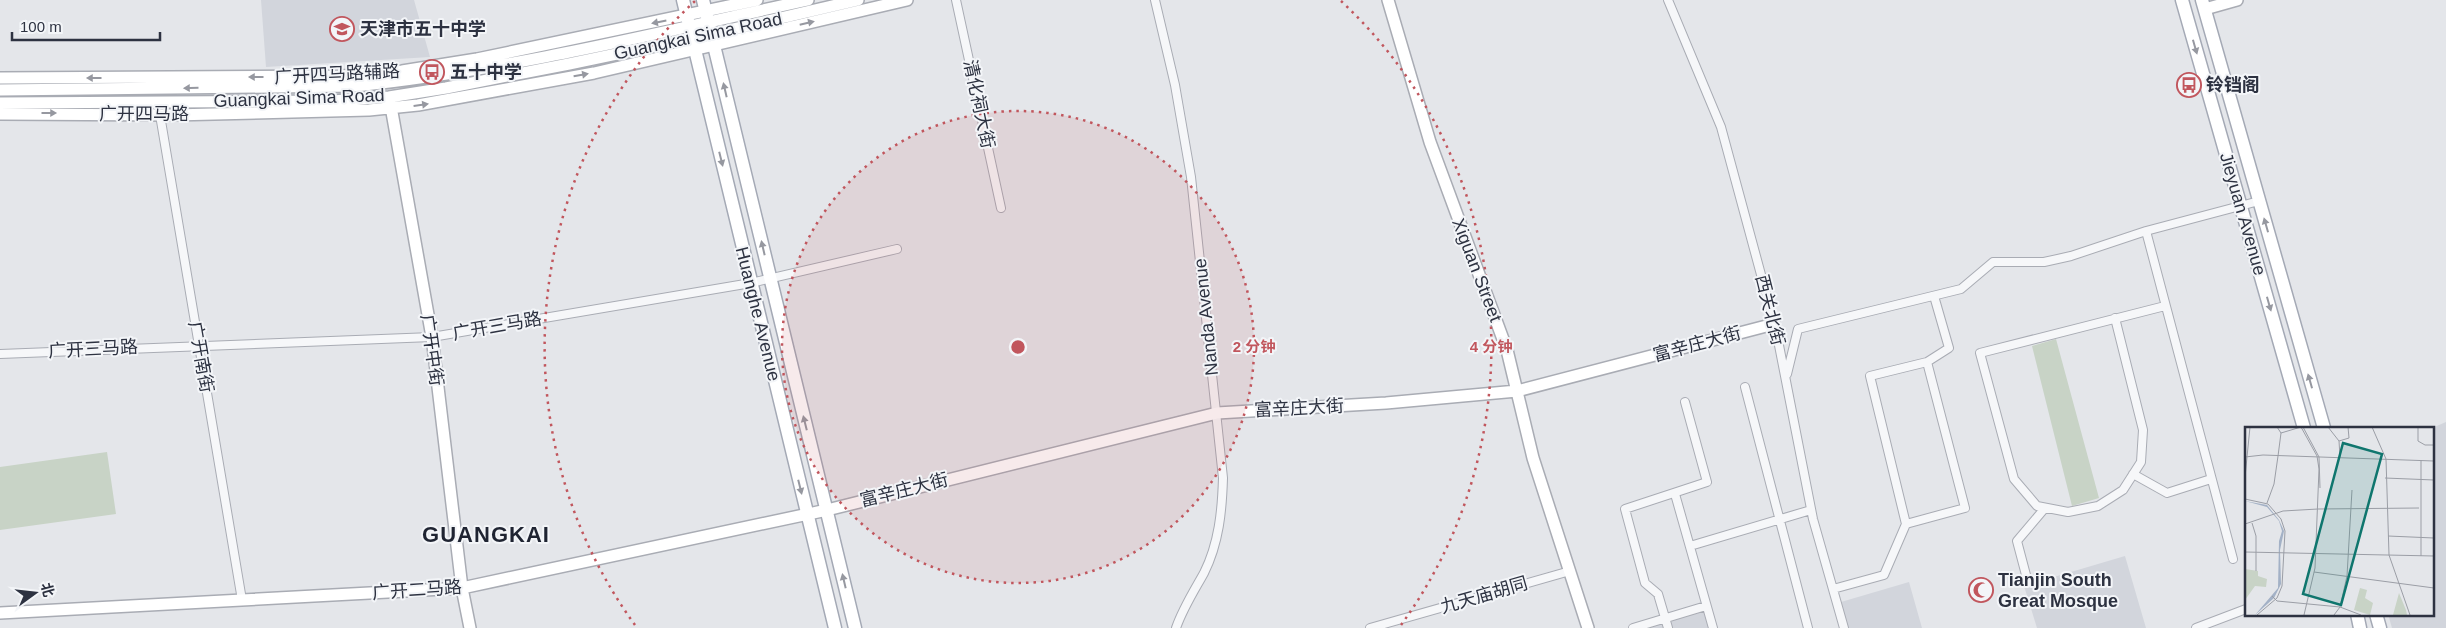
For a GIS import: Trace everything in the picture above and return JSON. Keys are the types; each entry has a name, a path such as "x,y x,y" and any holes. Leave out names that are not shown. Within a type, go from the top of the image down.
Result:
{"main road":[{"name":"Huanghe Avenue","path":"682,0 835,628"},
{"name":"Jieyuan Avenue","path":"2182,0 2304,427"},
{"name":"Jieyuan Avenue","path":"2203,5 2324,427"},
{"name":"Huanghe Avenue","path":"709,23 855,628"}],"street":[{"path":"691,33 757,0"},
{"name":"Guangkai Sima Road","path":"0,103 390,102 691,33 709,23 808,0"},
{"name":"Guangkai Sima Road","path":"709,23 858,0"},
{"path":"709,23 907,0"},
{"name":"清化祠大街","path":"956,0 1001,208"},
{"name":"Nanda Avenue","path":"1156,0 1175,85 1191,177 1223,478 1222,511 1215,546 1204,572 1182,610 1176,628"},
{"name":"Xiguan Street","path":"1388,0 1430,142 1507,350 1533,458 1570,570 1586,628"},
{"name":"西关北街","path":"1668,0 1721,127 1774,324 1811,510 1844,628"},
{"path":"2203,5 2237,0"},
{"name":"Guangkai Sima Road","path":"0,90 356,86 387,78 504,65 691,33"},
{"name":"广开四马路辅路","path":"0,78 342,76 387,78"},
{"name":"广开中街","path":"387,78 432,338 462,588 470,628"},
{"name":"广开四马路","path":"0,114 160,115 390,102"},
{"name":"广开南街","path":"160,115 242,600"},
{"path":"1786,377 1798,329 1816,323 1961,289 1993,262 2044,262 2071,256 2146,231 2259,201"},
{"path":"2146,231 2232,559"},
{"name":"广开三马路","path":"0,354 199,345 432,338 751,282 897,249"},
{"path":"1833,588 1884,575 1906,524 1870,376 1927,362 1949,348 1934,296"},
{"path":"2114,318 2143,430 2141,462 2123,490 2098,506 2068,512 2037,506 2014,479 1980,353 2114,318 2165,306"},
{"name":"富辛庄大街","path":"827,510 1217,412 1386,403 1517,391 1774,324"},
{"path":"1906,524 1965,508 1927,362"},
{"path":"1745,387 1808,628"},
{"path":"1668,628 1658,594 1645,583 1625,509 1707,482 1685,402"},
{"path":"2133,474 2167,493 2210,479"},
{"path":"1675,494 1713,628"},
{"path":"2026,575 2017,541 2045,508"},
{"name":"广开二马路","path":"0,613 462,588 827,510"},
{"path":"1690,546 1811,510"},
{"name":"九天庙胡同","path":"1370,628 1570,570"},
{"path":"1633,628 1706,606"},
{"path":"2196,628 2245,609"}],"shaded area":[{"name":"天津市五十中学","path":"261,0 414,0 430,57 266,67"},
{"path":"2056,339 2099,498 2072,506 2032,346"},
{"path":"2446,422 2446,628 2392,628 2389,616 2434,616 2434,427"},
{"path":"107,452 116,514 0,530 0,467"},
{"path":"2125,556 2146,628 2037,628 2024,586"},
{"path":"1909,582 1922,628 1848,628 1841,602"},
{"path":"1709,610 1714,628 1647,628"}],"place":[{"name":"天津市五十中学","path":"342,29"},
{"name":"五十中学","path":"432,72"},
{"name":"铃铛阁","path":"2189,85"},
{"name":"Tianjin South Great Mosque","path":"1981,590"}],"district":[{"name":"GUANGKAI","path":"486,534"}]}
